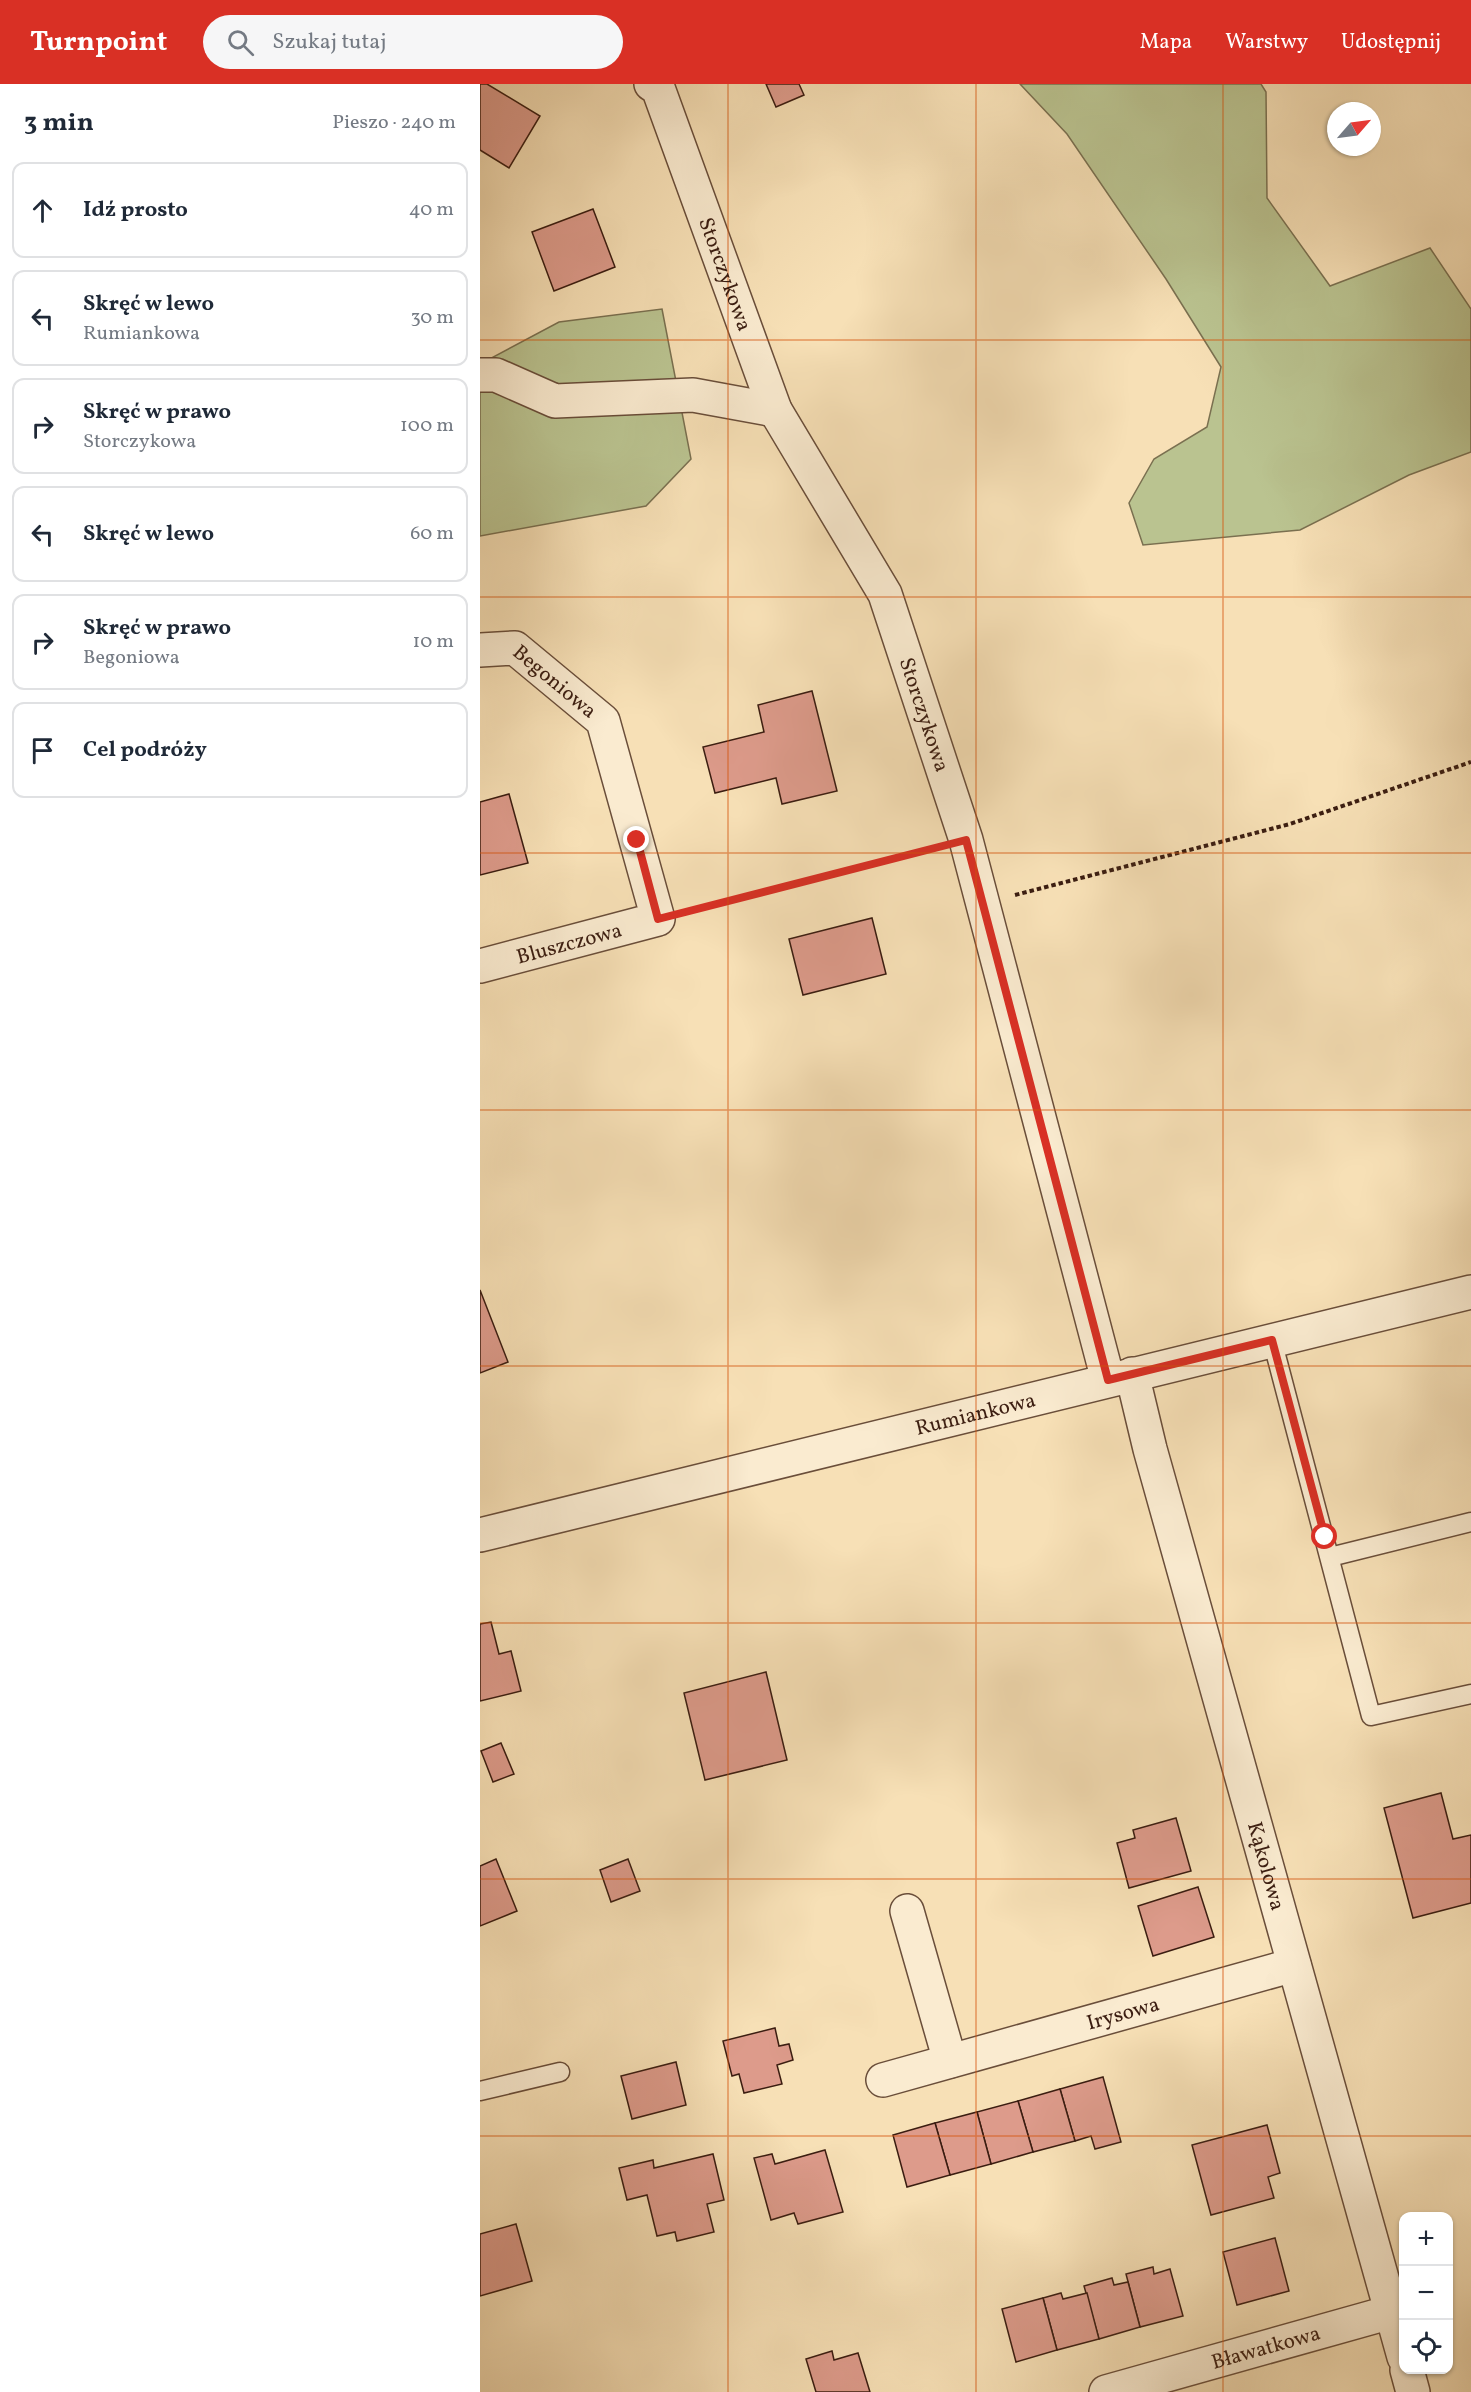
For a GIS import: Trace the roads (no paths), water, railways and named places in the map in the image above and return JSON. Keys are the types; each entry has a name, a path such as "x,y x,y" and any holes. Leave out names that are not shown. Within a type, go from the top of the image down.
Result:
{"street":[{"name":"Storczykowa","path":"651,84 658,88 775,410 885,594 966,840 1120,1377"},
{"path":"480,375 496,375 555,401 693,395 775,410"},
{"name":"Begoniowa","path":"480,650 515,648 603,721 658,919"},
{"name":"Bluszczowa","path":"480,966 658,919"},
{"name":"Rumiankowa","path":"480,1535 1471,1292"},
{"name":"Kąkolowa","path":"1120,1377 1150,1449 1399,2340"},
{"path":"907,1911 950,2061"},
{"name":"Irysowa","path":"883,2080 1294,1965"},
{"name":"Bławatkowa","path":"1106,2392 1391,2312"},
{"path":"1408,2374 1413,2392"}],"lane":[{"path":"1272,1340 1371,1716 1471,1694"},
{"path":"1330,1557 1471,1522"},
{"path":"480,2091 560,2072"}]}
